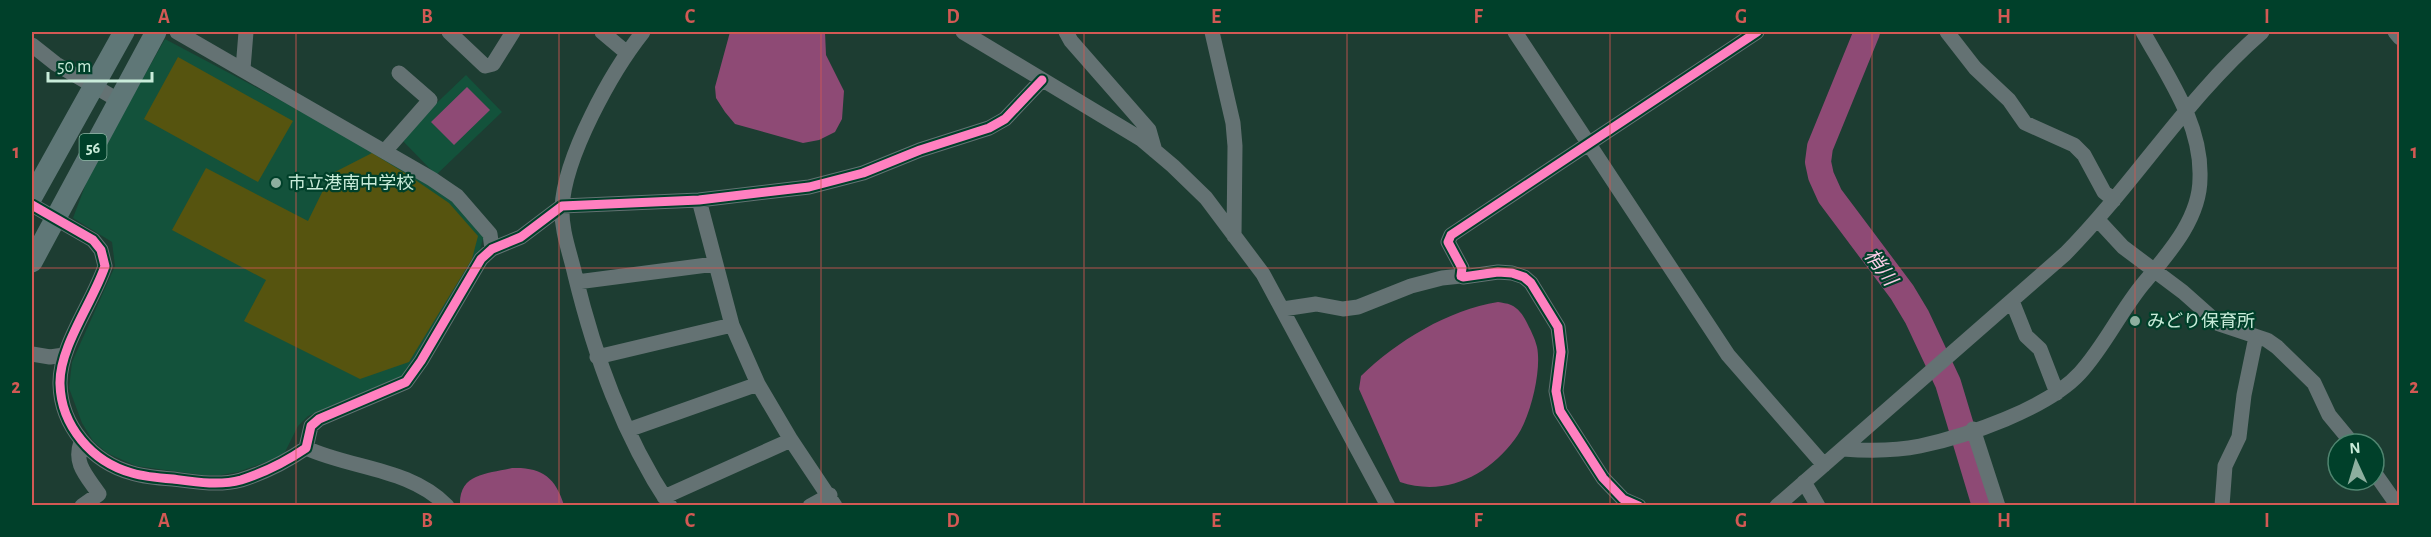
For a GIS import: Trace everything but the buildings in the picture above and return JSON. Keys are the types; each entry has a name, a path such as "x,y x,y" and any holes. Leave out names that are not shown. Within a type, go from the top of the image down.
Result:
{"highway":[{"name":"56","path":"32,196 124,32"},
{"name":"56","path":"32,262 156,32"}],"street":[{"path":"177,32 385,151 457,196 490,234 492,249"},
{"path":"243,69 246,32"},
{"path":"449,32 485,66 493,64 513,32"},
{"path":"602,32 627,53"},
{"path":"643,32 613,75 581,140 565,187 562,206 562,222 597,357 628,430 667,501 791,440"},
{"path":"963,32 1141,139 1206,198 1263,274 1388,506"},
{"path":"1066,32 1071,41 1149,130 1155,151"},
{"path":"1212,32 1233,123 1234,236"},
{"path":"1515,32 1728,355 1824,465"},
{"path":"1461,276 1462,268 1448,242 1451,235 1757,32"},
{"path":"1947,32 1975,68 2005,95 2025,123 2074,145 2084,155 2104,192 2114,200"},
{"path":"1843,449 1866,450 1918,446 2013,416 2057,393 2080,373 2142,284 2154,272 2188,223 2199,189 2200,177 2193,129 2186,110 2143,32"},
{"path":"1777,506 2065,254 2098,220 2209,84 2262,32"},
{"path":"2395,32 2400,38"},
{"path":"32,45 56,64 118,100"},
{"path":"385,151 430,100 399,72"},
{"path":"32,205 93,240 101,250 105,266 60,367 60,395 69,421 81,442 100,459 131,473 203,483 240,480 282,462 306,448 311,426 319,419 406,382 482,259 492,249 521,237 562,206 699,200 809,187 862,173 920,150 989,128 1005,119 1042,80"},
{"path":"699,200 732,325 758,384 791,440 833,500 810,506"},
{"path":"2098,220 2123,247 2182,292 2219,324 2267,340 2277,347 2314,383 2330,415 2343,432"},
{"path":"577,282 715,264"},
{"path":"1282,309 1316,304 1343,309 1358,307 1411,286 1442,278 1498,272 1524,277 1531,283 1551,313 1559,333 1562,352 1556,391 1560,411 1603,478 1623,499 1639,506"},
{"path":"2012,301 2026,336 2040,349 2057,393"},
{"path":"597,357 732,325"},
{"path":"2222,506 2225,466 2239,437 2244,395 2256,337"},
{"path":"32,354 50,357 64,356"},
{"path":"628,430 758,384"},
{"path":"1966,432 1998,506"},
{"path":"81,442 78,457 80,467 99,494 82,506"},
{"path":"306,448 398,476 428,489 447,506"},
{"path":"1804,482 1818,506"},
{"path":"2386,489 2398,506"}],"shaded area":[{"path":"730,32 825,32 826,55 844,91 842,119 835,132 819,140 803,143 735,124 716,98 715,87"},
{"path":"165,39 344,134 451,199 484,235 479,253 403,377 308,416 298,426 283,456 238,472 221,475 202,475 136,466 107,453 93,441 82,423 69,388 72,362 115,266 112,242 73,218 91,170"},
{"path":"178,57 293,121 258,182 144,119"},
{"path":"466,75 502,112 436,175 400,138"},
{"path":"467,87 490,110 454,145 431,122"},
{"path":"372,153 449,203 478,236 472,259 409,362 360,379 244,321 266,280 172,230 206,168 308,221 331,174"},
{"path":"1498,302 1511,305 1520,312 1531,330 1537,347 1538,368 1534,394 1520,431 1492,463 1479,473 1464,480 1433,487 1400,482 1359,389 1361,376 1407,339 1424,329 1461,312"},
{"path":"512,468 532,469 546,476 556,487 564,505 460,505 461,494 469,481 484,474"}],"waterway":[{"name":"梢川","path":"1867,32 1820,147 1818,162 1821,176 1830,196 1902,292 1917,317 1948,383 1985,506"}],"cycle path":[{"path":"1639,506 1623,499 1603,478 1560,411 1556,391 1561,352 1558,327 1531,283 1524,277 1512,273 1498,272 1463,277 1461,276 1462,268 1448,242 1451,235 1757,32"},
{"path":"32,205 93,240 101,250 105,266 71,340 61,370 60,384 66,414 81,440 92,451 117,468 137,474 198,482 233,482 266,470 306,448 311,426 319,419 406,382 421,361 481,259 492,249 521,237 562,206 699,200 809,187 863,173 920,150 989,128 1005,119 1042,80"}],"place":[{"name":"市立港南中学校","path":"276,183"},
{"name":"みどり保育所","path":"2135,321"}]}
